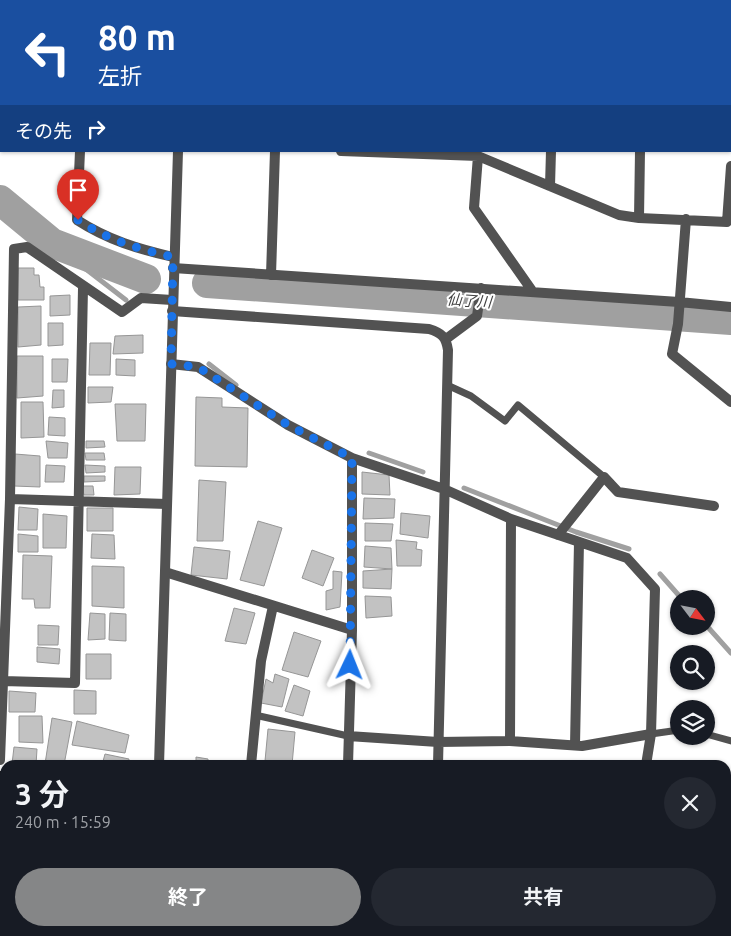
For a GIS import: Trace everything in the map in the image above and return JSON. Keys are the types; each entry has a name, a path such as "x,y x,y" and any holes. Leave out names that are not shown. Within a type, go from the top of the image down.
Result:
{"street":[{"path":"80,152 78,220 100,235 133,248 173,257"},
{"path":"159,760 173,257 178,152"},
{"path":"271,275 275,152"},
{"path":"458,152 478,156 619,215 639,218 727,222 731,166"},
{"path":"550,186 552,152"},
{"path":"639,218 640,152"},
{"path":"478,156 474,208 533,292"},
{"path":"686,219 678,324 672,354 731,402"},
{"path":"0,760 10,500 14,249 27,247 83,288 122,312 142,298 172,300"},
{"path":"173,268 533,292 679,306 731,307"},
{"path":"3,681 75,683 83,288"},
{"path":"446,339 471,322 479,309 481,290"},
{"path":"172,311 429,329 440,333 446,339 447,385 438,760"},
{"path":"171,364 198,367 288,425 352,458 444,489 511,519 627,558 655,589 651,734 647,760"},
{"path":"348,760 352,630 352,458"},
{"path":"558,534 604,477 618,492 714,506"},
{"path":"10,500 166,504"},
{"path":"510,741 511,519"},
{"path":"575,745 579,542"},
{"path":"165,572 352,630"},
{"path":"251,760 261,661 273,606"},
{"path":"348,736 438,742 510,741 575,745 651,734"}],"lane":[{"path":"447,385 471,396 505,421 518,405 593,465 604,477"},
{"path":"255,715 348,736"},
{"path":"651,734 670,731"},
{"path":"715,737 731,741"}],"building":[{"path":"18,268 34,268 34,275 39,275 40,287 44,287 44,300 18,300"},
{"path":"70,295 70,315 50,316 50,296"},
{"path":"41,306 41,345 18,347 18,307"},
{"path":"48,323 63,323 63,345 48,346"},
{"path":"143,335 143,353 113,354 115,336"},
{"path":"90,343 111,343 110,375 89,375"},
{"path":"17,356 43,356 43,396 17,398"},
{"path":"52,359 68,359 67,382 52,382"},
{"path":"116,359 135,360 135,376 116,375"},
{"path":"88,387 113,387 111,402 88,403"},
{"path":"53,390 64,390 64,407 52,408"},
{"path":"196,397 222,398 222,407 248,408 247,467 195,466"},
{"path":"21,402 43,402 44,437 21,438"},
{"path":"115,404 146,404 145,441 117,441"},
{"path":"49,417 65,418 65,436 48,435"},
{"path":"46,441 68,443 67,458 48,458"},
{"path":"86,441 104,441 105,447 86,448"},
{"path":"85,453 104,453 105,460 86,460"},
{"path":"15,454 40,456 40,487 14,486"},
{"path":"46,465 65,466 64,482 45,482"},
{"path":"85,465 105,466 105,472 86,473"},
{"path":"115,467 141,467 140,494 114,495"},
{"path":"362,472 389,475 390,495 362,494"},
{"path":"84,476 105,476 105,481 84,482"},
{"path":"199,480 226,482 223,541 197,541"},
{"path":"82,486 93,486 94,495 84,495"},
{"path":"364,498 395,499 394,518 363,519"},
{"path":"19,507 38,509 37,530 18,530"},
{"path":"87,508 113,508 113,531 87,531"},
{"path":"401,513 430,516 428,538 400,534"},
{"path":"43,514 67,516 66,548 43,548"},
{"path":"258,521 282,528 264,586 240,580"},
{"path":"365,523 393,524 391,541 365,541"},
{"path":"18,534 38,536 38,552 18,552"},
{"path":"92,534 114,535 115,559 91,558"},
{"path":"396,540 417,542 416,549 422,550 421,566 397,566"},
{"path":"365,546 391,548 392,569 364,567"},
{"path":"194,547 230,551 227,579 191,575"},
{"path":"312,550 334,558 323,586 302,578"},
{"path":"23,555 52,556 50,608 35,608 34,599 22,599"},
{"path":"92,566 124,567 124,608 92,606"},
{"path":"392,569 391,589 363,588 363,571"},
{"path":"333,571 342,572 340,607 326,610 326,591 333,589"},
{"path":"365,596 391,597 392,616 366,618"},
{"path":"234,608 255,613 246,644 225,641"},
{"path":"90,613 105,614 105,639 88,640"},
{"path":"110,613 126,614 126,641 109,640"},
{"path":"38,625 59,626 58,645 38,645"},
{"path":"294,632 321,641 308,677 282,670"},
{"path":"37,647 60,649 59,664 37,662"},
{"path":"86,654 111,654 111,679 86,679"},
{"path":"275,674 289,679 282,707 261,703 266,679 273,683"},
{"path":"294,685 310,691 303,716 285,711"},
{"path":"74,690 96,691 96,714 74,714"},
{"path":"9,691 36,693 35,712 9,712"},
{"path":"19,716 42,716 43,743 19,742"},
{"path":"52,718 72,722 65,760 46,760"},
{"path":"77,721 129,735 125,753 72,745"},
{"path":"268,729 295,732 292,760 265,760"},
{"path":"14,747 37,749 36,760 12,760"},
{"path":"105,754 129,759 129,760 103,760"},
{"path":"196,757 208,759 208,760 196,760"}],"waterway":[{"name":"仙了川","path":"0,200 52,243 146,279"},
{"path":"52,243 126,300"},
{"name":"仙了川","path":"207,283 731,320"},
{"path":"209,364 236,385"},
{"path":"369,453 423,472"},
{"path":"464,488 576,532 629,549"},
{"path":"660,574 674,590"},
{"path":"715,635 731,653"}],"route":[{"path":"78,220 100,235 133,248 173,257 171,364 198,367 288,425 352,458 352,630 350,665"}]}
